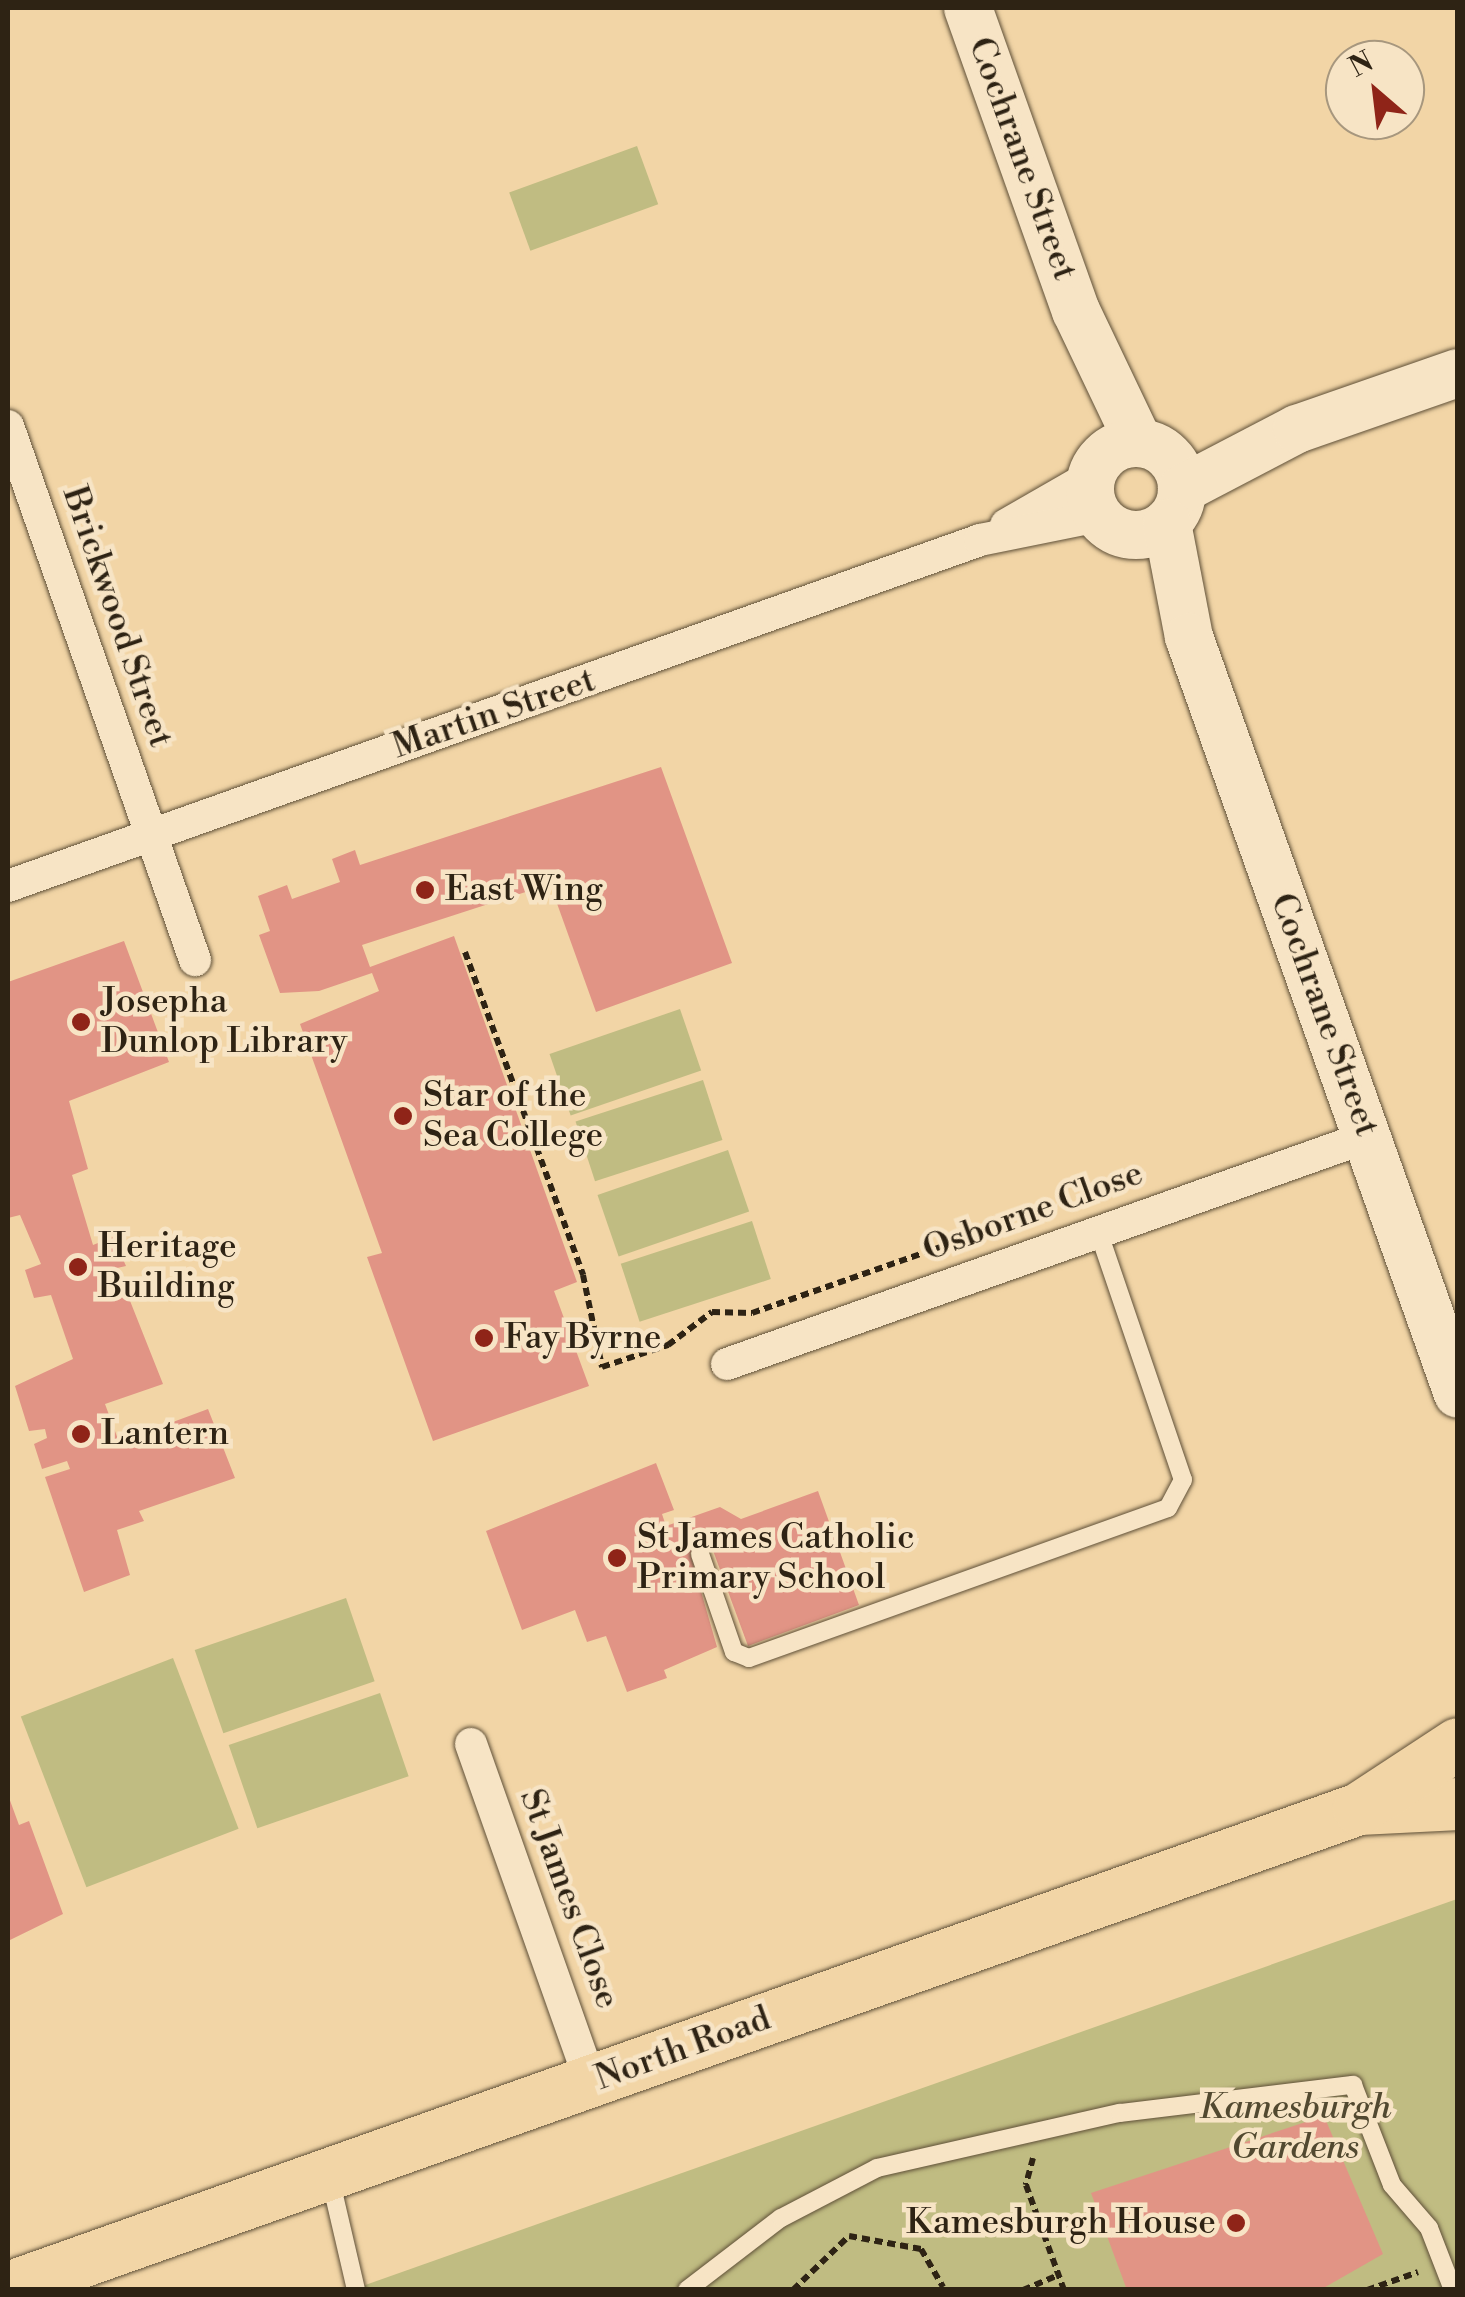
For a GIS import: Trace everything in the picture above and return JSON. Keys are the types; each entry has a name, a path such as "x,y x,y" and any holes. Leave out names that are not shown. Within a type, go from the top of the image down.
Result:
{"main road":[{"name":"North Road","path":"8,2288 1359,1809 1458,1744"},
{"name":"North Road","path":"1359,1809 1458,1804"}],"street":[{"name":"Cochrane Street","path":"968,8 1458,1394"},
{"name":"Martin Street","path":"8,886 1458,374"},
{"name":"Brickwood Street","path":"8,426 195,960"},
{"name":"Osborne Close","path":"728,1364 1367,1137"},
{"name":"St James Close","path":"470,1744 592,2082"}],"lane":[{"path":"700,1554 734,1652 749,1658 1168,1508 1184,1480 1098,1230"},
{"path":"688,2290 836,2185 932,2152 1040,2133 1120,2113 1353,2085 1392,2185 1429,2228 1452,2290"},
{"path":"329,2173 356,2290"}],"path":[{"path":"465,952 583,1275 602,1367 668,1344 712,1312 752,1313 1006,1224"},
{"path":"1040,2133 1026,2185 1064,2290"},
{"path":"793,2290 849,2236 921,2249 939,2288 959,2290"},
{"path":"1367,2290 1442,2263"},
{"path":"1024,2290 1058,2275"}],"green space":[{"path":"637,146 658,204 530,251 509,193"},
{"path":"680,1009 701,1070 571,1115 550,1054"},
{"path":"703,1080 722,1140 595,1181 576,1121"},
{"path":"728,1150 749,1211 619,1256 598,1195"},
{"path":"752,1221 771,1279 640,1322 621,1264"},
{"path":"346,1598 375,1681 223,1733 195,1650"},
{"path":"173,1658 239,1829 86,1887 21,1716"},
{"path":"380,1693 409,1776 257,1828 229,1745"},
{"name":"Kamesburgh Gardens","path":"1457,1899 1457,2289 354,2289"}],"building":[{"path":"661,767 732,963 596,1012 550,884 362,945 370,967 454,936 577,1282 554,1291 589,1386 433,1441 367,1257 382,1253 300,1024 379,991 372,973 319,991 280,993 259,935 270,931 258,896 287,885 292,899 340,882 332,859 355,850 360,865"},
{"path":"124,941 169,1062 69,1101 88,1169 72,1175 93,1245 113,1237 126,1266 117,1268 163,1384 105,1404 119,1442 208,1409 235,1478 139,1511 144,1521 117,1530 130,1575 84,1592 45,1477 70,1469 67,1461 42,1469 34,1444 47,1438 45,1429 29,1431 15,1386 73,1359 51,1295 34,1298 25,1270 41,1264 20,1215 8,1218 8,982"},
{"path":"656,1463 674,1510 662,1514 666,1526 720,1507 741,1519 818,1491 859,1605 748,1646 711,1545 690,1553 717,1647 664,1670 667,1678 627,1692 606,1636 587,1642 575,1610 522,1630 486,1531"},
{"path":"8,1795 19,1825 29,1821 63,1914 8,1941"},
{"name":"Kamesburgh House","path":"1324,2116 1383,2254 1320,2290 1127,2290 1091,2193"}],"place":[{"name":"East Wing","path":"425,890"},
{"name":"Josepha Dunlop Library","path":"81,1022"},
{"name":"Star of the Sea College","path":"403,1116"},
{"name":"Heritage Building","path":"78,1267"},
{"name":"Fay Byrne","path":"484,1338"},
{"name":"Lantern","path":"81,1434"},
{"name":"St James Catholic Primary School","path":"617,1558"},
{"name":"Kamesburgh House","path":"1236,2223"}]}
